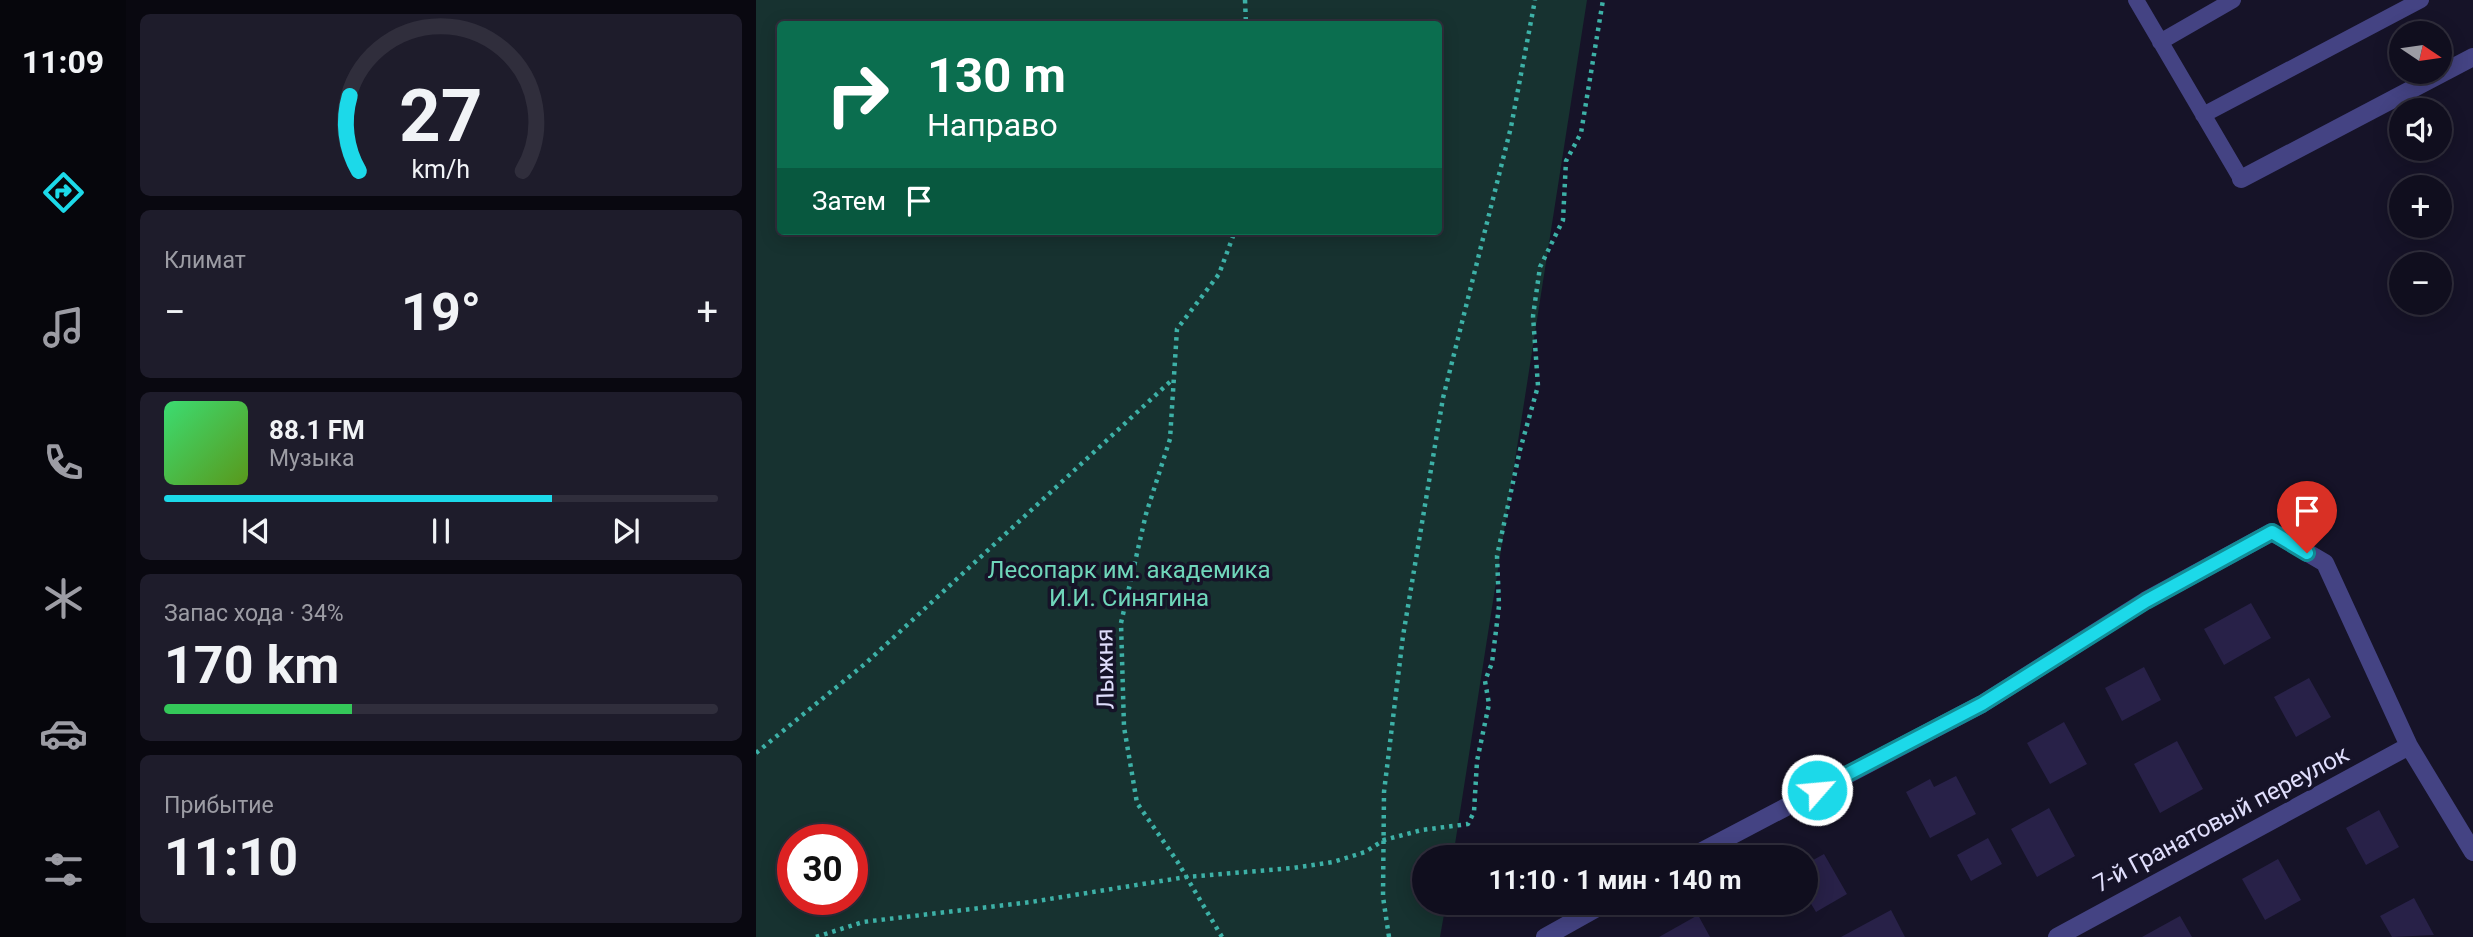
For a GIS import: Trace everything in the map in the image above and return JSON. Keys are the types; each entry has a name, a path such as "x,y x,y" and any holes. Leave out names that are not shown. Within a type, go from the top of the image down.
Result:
{"street":[{"path":"2241,179 2473,57"},
{"path":"1714,845 1982,704 2146,601 2272,532 2325,564 2409,746 2473,852"},
{"name":"7-й Гранатовый переулок","path":"2057,937 2409,746"},
{"path":"1545,937 1584,915"}],"lane":[{"path":"2136,0 2241,179"},
{"path":"2160,43 2233,0"},
{"path":"2203,115 2421,0"}],"path":[{"path":"1245,0 1247,21"},
{"path":"1389,937 1383,897 1384,792 1403,636 1443,398 1511,127 1535,0"},
{"path":"816,937 863,922 1031,902 1186,877 1333,862 1366,852 1384,840 1422,830 1468,824 1474,812 1477,761 1489,704 1485,681 1492,663 1499,606 1497,556 1520,450 1538,386 1532,316 1540,267 1563,220 1566,161 1581,133 1603,0"},
{"name":"Лыжня","path":"1222,937 1137,803 1124,727 1121,623 1146,514 1170,439 1177,329 1219,274 1234,235"},
{"path":"756,753 866,663 1174,379"}],"green space":[{"name":"Лесопарк им. академика И.И. Синягина","path":"756,0 1587,0 1455,845 1412,845 1412,915 1444,915 1440,937 756,937"}],"building":[{"path":"2251,603 2271,638 2224,665 2204,629"},
{"path":"2144,667 2161,700 2122,721 2105,688"},
{"path":"2309,678 2331,717 2296,737 2274,697"},
{"path":"2064,722 2087,764 2050,784 2027,743"},
{"path":"2177,741 2203,789 2160,813 2134,764"},
{"path":"1956,776 1976,814 1930,838 1906,792 1930,779 1934,787"},
{"path":"2049,808 2075,856 2037,877 2011,829"},
{"path":"2379,810 2399,847 2366,865 2346,828"},
{"path":"1988,838 2002,864 1971,881 1957,855"},
{"path":"1824,854 1847,894 1818,911 1818,857"},
{"path":"2278,859 2301,900 2265,920 2242,879"},
{"path":"2414,898 2434,935 2392,937 2380,916"},
{"path":"1891,910 1905,937 1841,937"},
{"path":"1698,915 1710,937 1659,937"},
{"path":"2180,916 2192,937 2142,937"}],"route":[{"path":"1817,790 1982,704 2146,601 2272,532 2307,553"}]}
